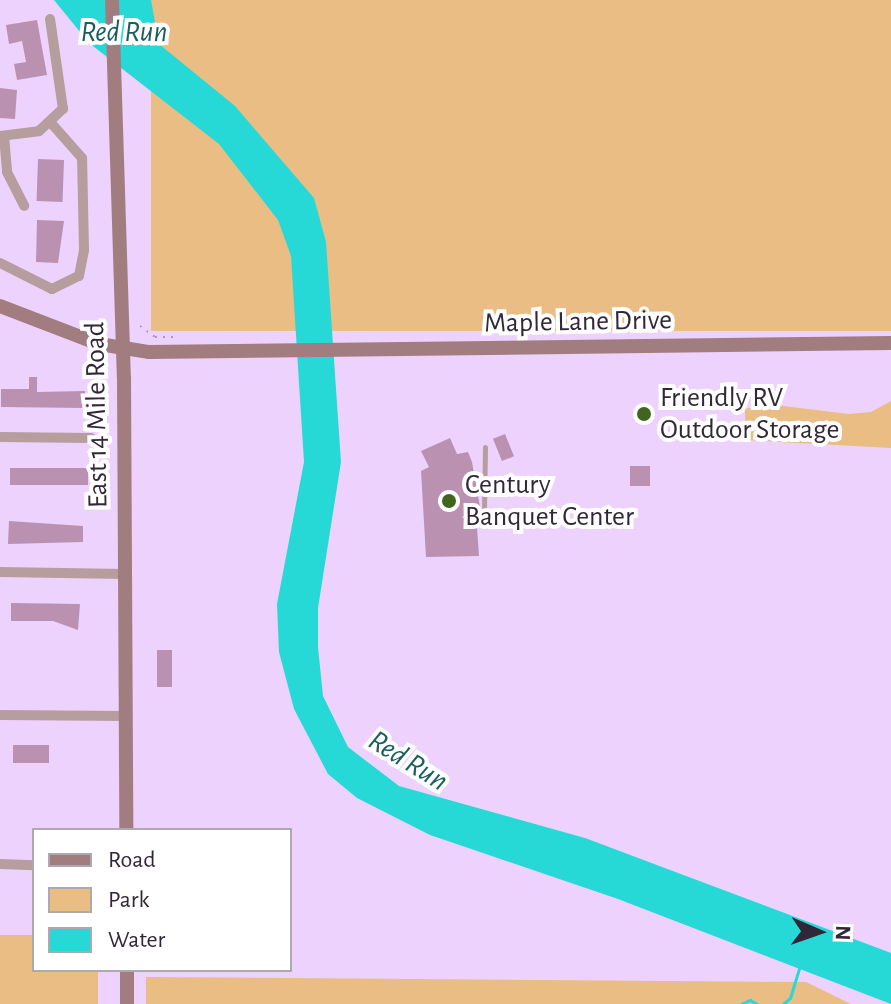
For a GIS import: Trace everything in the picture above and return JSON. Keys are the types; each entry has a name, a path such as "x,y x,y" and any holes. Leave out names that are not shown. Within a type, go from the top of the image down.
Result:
{"main road":[{"name":"East 14 Mile Road","path":"112,0 123,349 126,828"},
{"name":"Maple Lane Drive","path":"0,306 46,327 123,349 265,353 891,343"},
{"path":"127,972 127,1004"}],"street":[{"path":"24,206 7,172 2,136 31,134 51,123 66,99 50,19"},
{"path":"0,263 52,289 79,276 84,250 82,158 51,123"},
{"path":"0,437 91,438"},
{"path":"0,572 125,574"},
{"path":"0,715 126,716"},
{"path":"0,864 32,865"}],"lane":[{"path":"485,447 484,508 497,525"}],"path":[{"path":"140,326 150,334 175,337"}],"green space":[{"path":"151,0 891,0 891,331 151,331"},
{"path":"891,401 891,448 746,440 745,409 767,404 849,414 871,412"},
{"path":"0,935 32,935 32,972 98,972 98,1004 0,1004"},
{"path":"146,977 806,982 851,1004 146,1004"}],"water":[{"name":"Red Run","path":"54,0 151,0 159,44 235,106 314,198 326,242 341,462 318,608 318,647 323,696 348,747 399,786 585,838 891,953 891,1004 618,899 430,835 357,798 328,774 294,709 279,652 277,604 304,462 291,256 278,220 219,144 89,43"}],"building":[{"path":"37,20 47,75 17,80 14,64 26,62 22,41 9,44 6,25"},
{"path":"0,88 17,90 15,119 0,118"},
{"path":"38,159 64,160 63,202 37,201"},
{"path":"37,220 64,221 58,263 36,262"},
{"path":"29,377 37,377 37,392 85,391 85,408 1,407 1,389 29,389"},
{"path":"505,434 514,456 502,461 493,439"},
{"name":"Century Banquet Center","path":"450,438 457,454 468,452 472,462 481,512 476,513 479,556 426,557 421,471 429,467 421,451"},
{"path":"630,466 650,466 650,486 630,486"},
{"path":"10,468 88,468 88,485 10,485"},
{"path":"9,521 83,526 83,542 8,544"},
{"path":"11,603 80,604 78,630 53,621 11,621"},
{"path":"157,650 172,650 172,687 157,687"},
{"path":"13,745 49,745 49,763 13,763"}],"waterway":[{"path":"783,1004 790,998 799,968"},
{"path":"741,1004 750,1000 757,1004"}],"place":[{"name":"Friendly RV Outdoor Storage","path":"644,414"},
{"name":"Century Banquet Center","path":"449,501"}]}
